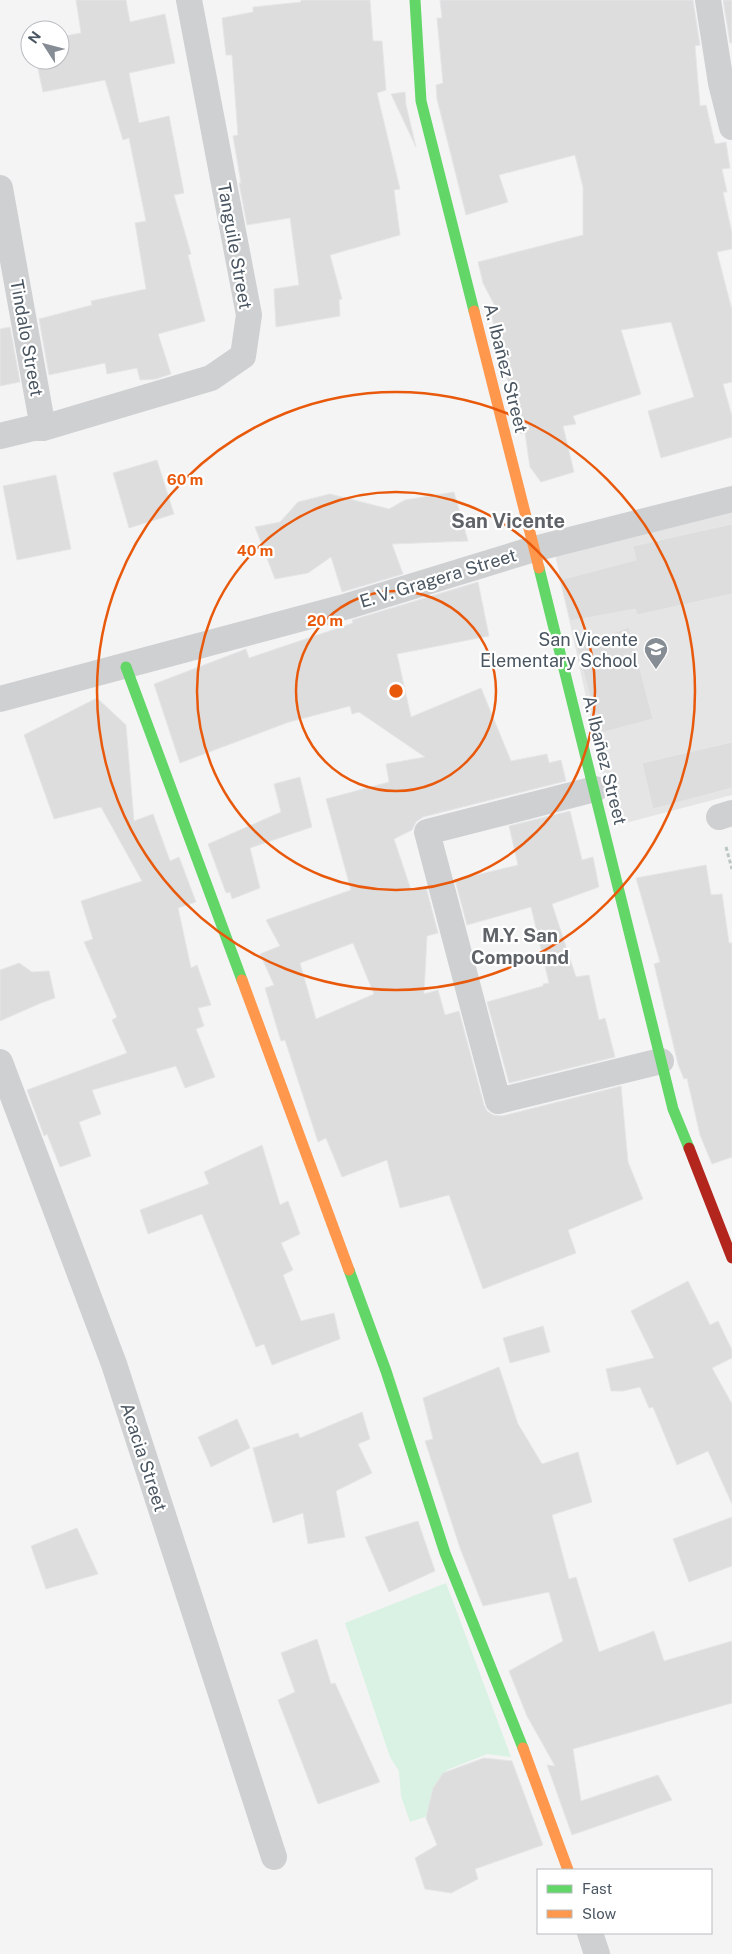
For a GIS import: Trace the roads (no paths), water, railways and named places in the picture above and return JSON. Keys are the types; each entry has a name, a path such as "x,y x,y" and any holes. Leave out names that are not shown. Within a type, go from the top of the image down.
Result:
{"street":[{"name":"Tanguile Street","path":"0,436 33,428 43,428 211,378 242,356 249,315 189,0"},
{"name":"A. Ibañez Street","path":"415,0 421,101 595,789 673,1109 732,1258"},
{"path":"708,0 727,81 732,127"},
{"name":"Tindalo Street","path":"0,188 43,428"},
{"name":"E. V. Gragera Street","path":"0,699 126,667 348,606 534,549 732,499"},
{"path":"126,667 386,1371 445,1554 534,1775 568,1869"},
{"path":"595,789 427,832 498,1101 661,1061"},
{"name":"Acacia Street","path":"0,1062 114,1364 274,1857"},
{"path":"590,1934 597,1954"}],"place":[{"name":"San Vicente Elementary School","path":"656,670"}],"district":[{"name":"San Vicente","path":"508,521"},
{"name":"M.Y. San Compound","path":"520,946"}]}
